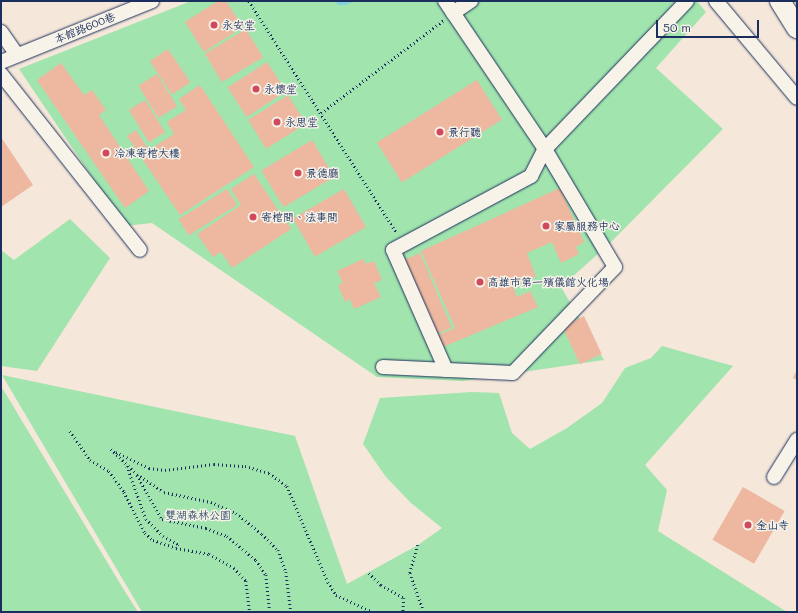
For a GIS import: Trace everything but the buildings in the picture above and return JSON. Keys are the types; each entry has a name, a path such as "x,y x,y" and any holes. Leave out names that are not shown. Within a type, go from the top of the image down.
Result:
{"highway":[{"path":"780,1 797,28"},
{"path":"784,1 797,18"}],"street":[{"name":"本館路600巷","path":"1,62 152,1"},
{"path":"383,367 513,373 615,267 545,149 445,1"},
{"path":"453,13 471,1"},
{"path":"446,370 393,250 532,176 545,149 687,1"},
{"path":"716,1 797,98"},
{"path":"1,32 17,55"},
{"path":"1,74 140,250"},
{"path":"774,477 797,440"}],"path":[{"path":"249,1 404,244"},
{"path":"321,113 453,13"},
{"path":"70,431 90,460 109,471 124,492 145,532 160,544 209,554 234,568 246,581 250,612"},
{"path":"112,449 149,468 165,470 214,464 245,466 269,473 286,486 328,582 336,595 372,612"},
{"path":"116,452 137,474 164,492 211,502 236,513 262,534 278,550 286,572 291,612"},
{"path":"127,465 146,519 163,536 178,544 176,548"},
{"path":"137,474 162,519 206,528 227,536 256,560 266,575 270,612"},
{"path":"418,545 410,573 424,612"},
{"path":"369,573 381,585 404,598 406,603 403,612"},
{"path":"149,612 156,612"}],"green space":[{"path":"191,1 697,1 706,12 656,68 723,129 609,244 561,287 604,360 463,381 377,377 152,223 125,226 19,69"},
{"path":"70,219 110,258 37,371 1,366 1,250 14,260"},
{"name":"雙湖森林公園","path":"662,346 733,366 645,465 667,490 658,531 787,612 142,612 2,375 295,436 347,584 418,545 442,528 411,503 386,477 363,444 380,398 472,392 499,393 512,433 530,449 567,428 602,403 625,368 651,358"},
{"path":"1,386 124,590 138,612 1,612"}],"water":[{"path":"335,1 355,1 345,5 338,5"}],"place":[{"name":"永安堂","path":"214,25"},
{"name":"永懷堂","path":"256,89"},
{"name":"永思堂","path":"277,122"},
{"name":"景行聽","path":"440,132"},
{"name":"冷凍寄棺大樓","path":"106,153"},
{"name":"景德廳","path":"298,173"},
{"name":"寄棺間、法事間","path":"253,217"},
{"name":"家屬服務中心","path":"546,226"},
{"name":"高雄市第一殯儀館火化場","path":"480,282"},
{"name":"金山寺","path":"748,525"}]}
